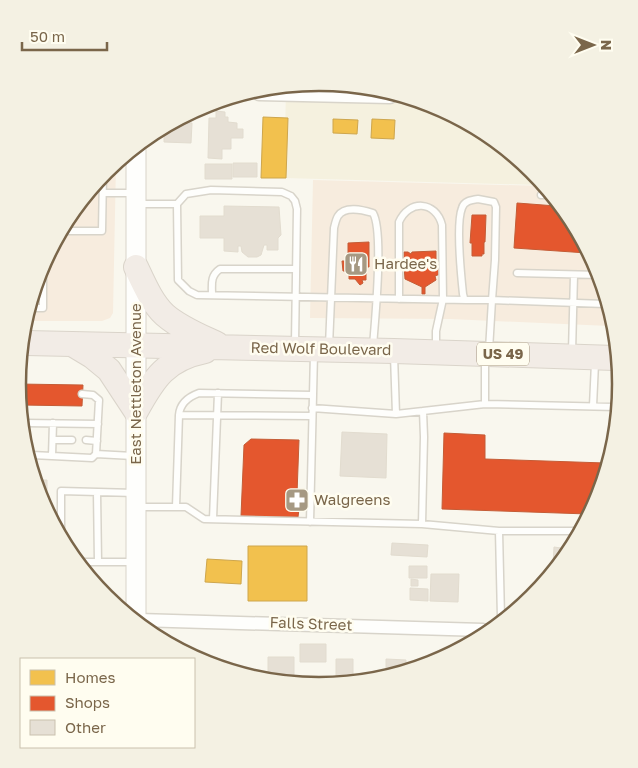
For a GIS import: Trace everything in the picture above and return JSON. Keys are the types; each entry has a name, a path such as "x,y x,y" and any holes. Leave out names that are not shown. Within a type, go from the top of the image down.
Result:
{"highway":[{"path":"136,267 151,297 165,315 184,328 223,347"},
{"name":"Red Wolf Boulevard","path":"29,343 605,357"},
{"path":"72,344 92,356 109,370 136,411 149,386 162,371 178,360 193,354 223,347"}],"main road":[{"name":"East Nettleton Avenue","path":"136,156 136,612"}],"street":[{"path":"278,94 374,97"},
{"name":"Falls Street","path":"147,620 478,630"}],"lane":[{"path":"70,231 102,231 103,187"},
{"path":"310,522 312,349 296,297 297,209 295,201 291,196 282,192 211,190 186,194 177,204 178,280 188,291 197,295 296,297 331,297 399,299 492,300 601,304"},
{"path":"103,193 177,204"},
{"path":"467,300 463,294 461,264 460,220 462,208 470,200 485,199 494,202 496,207 485,404"},
{"path":"399,299 399,222 402,214 409,208 419,206 432,208 440,216 442,224 443,299 436,331 436,352"},
{"path":"312,349 331,297 334,228 338,216 344,211 353,209 373,214 376,219 378,245 376,298 396,414"},
{"path":"212,295 212,278 214,273 220,269 296,268"},
{"path":"516,272 590,275"},
{"path":"572,356 574,274"},
{"path":"36,308 43,308 43,287"},
{"path":"593,406 605,357"},
{"path":"176,507 180,407 191,395 218,393 312,395"},
{"path":"213,519 218,393"},
{"path":"35,455 92,458 96,454 99,400 93,395 82,394"},
{"path":"312,408 396,414 485,404 611,407"},
{"path":"422,411 424,437 422,524"},
{"path":"180,415 312,416"},
{"path":"29,423 98,424"},
{"path":"52,456 53,423"},
{"path":"53,440 72,440"},
{"path":"86,440 97,441"},
{"path":"96,454 136,456"},
{"path":"62,524 61,491 97,492 176,507 186,507 204,519 422,524 499,531 572,531"},
{"path":"97,492 98,562"},
{"path":"499,531 501,613"},
{"path":"87,562 136,562"}],"shaded area":[{"path":"319,91 357,94 395,101 448,121 497,152 533,185 284,178 286,93"},
{"path":"116,173 113,313 110,318 102,321 33,321 42,290 65,238 87,206"},
{"path":"313,180 534,186 562,221 582,255 596,290 606,326 450,319 310,318"}],"building: Homes":[{"path":"263,117 288,118 286,178 261,178"},
{"path":"333,119 358,120 357,134 333,133"},
{"path":"372,119 395,120 394,139 371,138"},
{"path":"248,546 307,546 307,601 248,601"},
{"path":"207,559 242,561 241,584 205,582"}],"building: Shops":[{"path":"517,203 551,206 581,253 514,248"},
{"path":"472,215 486,215 484,254 482,256 472,256 472,243 470,243"},
{"name":"Hardee's","path":"369,242 369,267 366,267 366,280 362,280 363,283 360,285 355,279 349,279 349,271 343,271 342,261 348,261 348,243"},
{"path":"436,251 436,262 440,262 440,274 435,276 436,280 425,287 425,294 422,294 422,287 405,279 404,266 408,266 408,260 404,260 404,252 411,254 412,252"},
{"path":"26,384 83,385 82,406 27,405"},
{"path":"444,433 485,435 485,459 601,463 582,514 442,509"},
{"name":"Walgreens","path":"251,439 299,440 297,494 307,494 307,510 299,509 298,517 241,516 244,445"}],"building: Other":[{"path":"216,111 225,112 228,122 237,123 237,129 243,129 243,138 231,138 231,149 222,149 222,159 208,158 209,118 216,118"},
{"path":"187,123 192,123 191,143 164,142 164,136"},
{"path":"233,163 257,163 257,177 233,177"},
{"path":"205,164 232,164 232,179 205,179"},
{"path":"224,206 279,207 281,235 278,238 278,250 267,250 267,245 264,245 261,255 248,257 242,252 241,246 238,246 238,252 224,251 224,238 200,238 200,216 224,216"},
{"path":"342,432 387,434 386,478 340,476"},
{"path":"43,480 47,480 47,491"},
{"path":"392,543 428,545 427,557 391,555"},
{"path":"554,547 561,548 561,548 553,559"},
{"path":"409,566 427,566 427,578 409,578"},
{"path":"431,574 459,574 458,602 430,601"},
{"path":"411,579 418,580 418,586 411,586"},
{"path":"410,588 428,589 428,601 410,600"},
{"path":"300,644 326,644 326,662 300,662"},
{"path":"268,657 294,657 294,675 268,672"},
{"path":"336,659 353,659 353,674 336,676"},
{"path":"386,659 406,660 406,663 386,669"}],"place":[{"name":"Hardee's","path":"356,264"},
{"name":"Walgreens","path":"297,500"}]}
